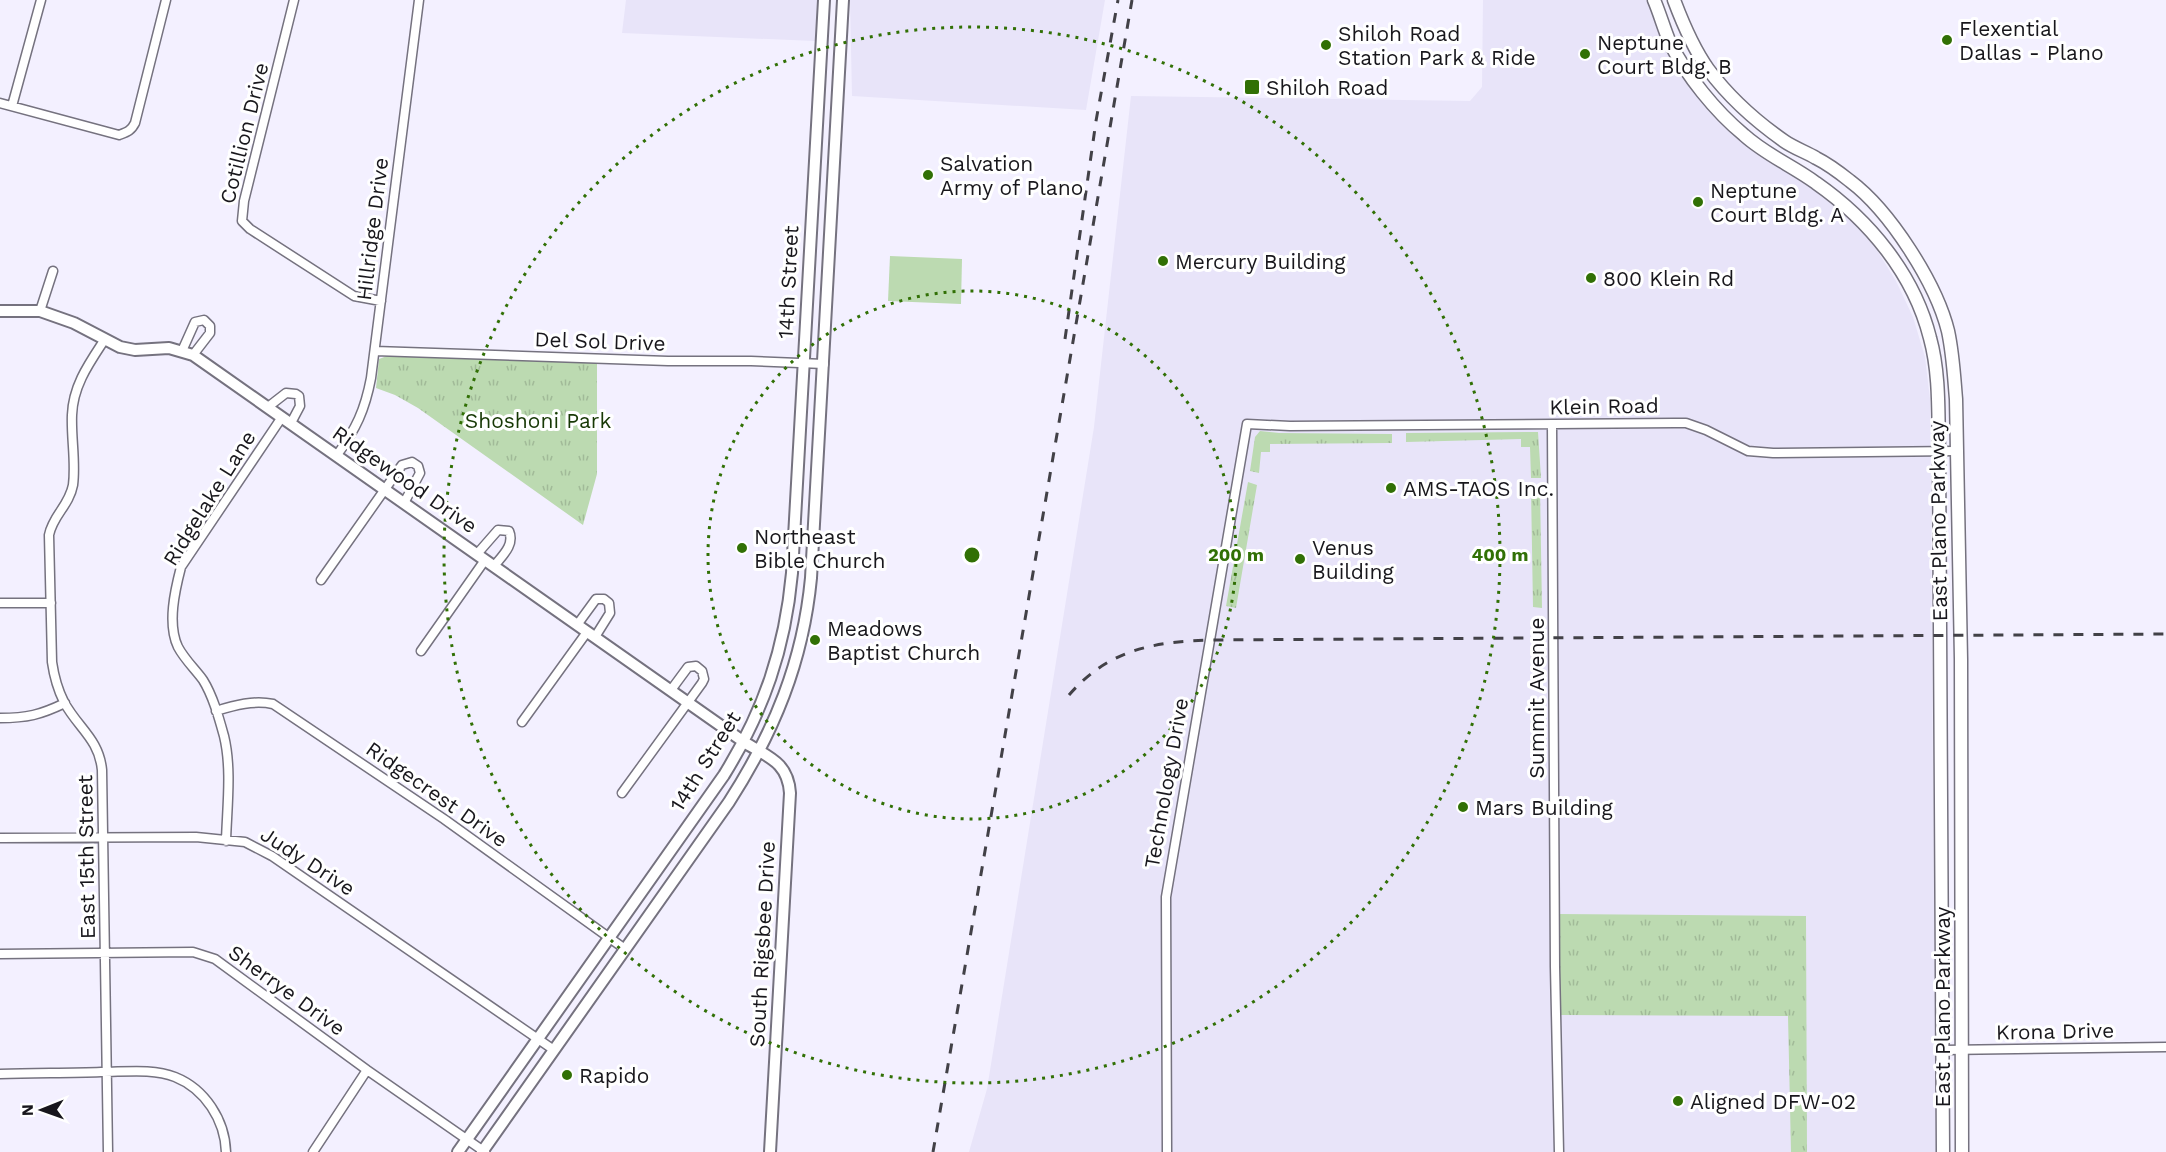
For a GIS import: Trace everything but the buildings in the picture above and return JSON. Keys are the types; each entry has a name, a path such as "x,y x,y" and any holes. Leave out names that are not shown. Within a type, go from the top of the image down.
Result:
{"main road":[{"name":"14th Street","path":"458,1152 723,775 744,742 764,700 781,646 790,602 824,0"},
{"name":"14th Street","path":"483,1152 729,802 760,752 783,699 799,650 809,596 816,496 843,0"},
{"name":"East Plano Parkway","path":"1654,0 1670,42 1693,79 1711,101 1744,135 1777,159 1815,181 1846,205 1887,249 1908,283 1930,337 1937,376 1939,451 1944,1152"},
{"name":"East Plano Parkway","path":"1674,0 1685,29 1708,69 1729,92 1785,142 1843,176 1868,196 1888,219 1912,252 1935,297 1947,328 1954,361 1961,664 1962,1152"},
{"path":"822,30 842,31"},
{"path":"1693,79 1708,69"},
{"path":"813,182 833,183"},
{"path":"1896,262 1912,252"},
{"name":"Ridgewood Drive","path":"0,311 40,311 74,323 120,347 135,350 169,348 193,355 760,752"},
{"path":"796,495 816,496"},
{"path":"781,646 799,650"},
{"path":"1941,664 1961,664"},
{"name":"South Rigsbee Drive","path":"760,752 783,768 789,782 790,794 770,1152"},
{"path":"1942,778 1960,778"},
{"path":"1943,938 1962,938"}],"street":[{"path":"12,106 41,0"},
{"path":"0,103 119,135 132,129 166,0"},
{"name":"Cotillion Drive","path":"294,0 244,201 242,220 250,229 354,296 381,301"},
{"name":"Hillridge Drive","path":"337,455 352,435 362,413 370,384 419,0"},
{"path":"40,311 53,271"},
{"path":"182,351 195,322 204,320 210,326 210,333 193,355"},
{"name":"East 15th Street","path":"105,339 85,370 76,392 72,414 73,483 67,503 52,522 49,535 52,662 56,681 64,703 101,756 108,1152"},
{"name":"Del Sol Drive","path":"375,351 824,364"},
{"name":"Ridgelake Lane","path":"226,841 228,764 225,739 204,682 178,647 174,628 174,594 181,567 287,420 300,406 299,396 286,393 268,407"},
{"name":"Klein Road","path":"1247,424 1290,426 1686,423 1706,430 1748,451 1773,453 1956,451"},
{"name":"Technology Drive","path":"1167,1152 1166,897 1247,424"},
{"name":"Summit Avenue","path":"1552,424 1555,952 1559,1152"},
{"path":"321,580 402,465 415,464 420,473 404,503"},
{"path":"421,651 485,560"},
{"path":"522,722 610,613 609,603 603,599 596,599 578,625"},
{"path":"0,603 51,603"},
{"path":"622,793 704,679 704,674 700,668 688,667 671,690"},
{"name":"Ridgecrest Drive","path":"216,711 243,704 263,702 273,704 444,819 625,949"},
{"path":"0,718 27,718 42,714 64,703"},
{"name":"Judy Drive","path":"0,838 196,837 245,842 272,856 554,1050"},
{"name":"Sherrye Drive","path":"0,954 193,952 215,959 483,1152"},
{"name":"Krona Drive","path":"1944,1050 2166,1047"},
{"path":"313,1152 367,1070"},
{"path":"0,1074 107,1072 163,1074 175,1077 201,1095 219,1117 226,1152"}],"shaded area":[{"path":"626,0 817,0 815,41 622,33"},
{"path":"850,0 1105,0 1086,110 852,96"},
{"path":"1483,0 1646,0 1667,51 1694,92 1745,143 1818,191 1856,225 1875,247 1896,281 1913,317 1925,357 1930,399 1936,1152 969,1152 987,1089 1094,427 1131,96 1470,101 1482,87"}],"green space":[{"path":"890,256 962,259 961,304 888,301"},
{"name":"Shoshoni Park","path":"387,356 597,363 597,474 583,525 418,408 395,395 376,388 379,359"},
{"path":"1260,431 1392,434 1392,443 1270,444 1270,452 1261,452 1259,473 1250,471 1255,437"},
{"path":"1538,432 1541,478 1531,478 1530,447 1521,447 1521,439 1406,442 1406,433"},
{"path":"1248,482 1257,485 1236,608 1226,606"},
{"path":"1531,489 1540,489 1542,608 1533,607"},
{"path":"1559,914 1806,916 1807,1152 1791,1152 1788,1016 1559,1015"}],"railway":[{"path":"1065,339 1096,121 1118,0"},
{"path":"933,1152 1132,0"},
{"path":"1069,695 1084,680 1115,658 1150,646 1188,641 2166,634"}],"place":[{"name":"Flexential Dallas - Plano","path":"1947,40"},
{"name":"Shiloh Road Station Park & Ride","path":"1326,45"},
{"name":"Neptune Court Bldg. B","path":"1585,54"},
{"name":"Shiloh Road","path":"1252,87"},
{"name":"Salvation Army of Plano","path":"928,175"},
{"name":"Neptune Court Bldg. A","path":"1698,202"},
{"name":"Mercury Building","path":"1163,261"},
{"name":"800 Klein Rd","path":"1591,278"},
{"name":"AMS-TAOS Inc.","path":"1391,488"},
{"name":"Northeast Bible Church","path":"742,548"},
{"name":"Venus Building","path":"1300,559"},
{"name":"Meadows Baptist Church","path":"815,640"},
{"name":"Mars Building","path":"1463,807"},
{"name":"Rapido","path":"567,1075"},
{"name":"Aligned DFW-02","path":"1678,1101"}]}
